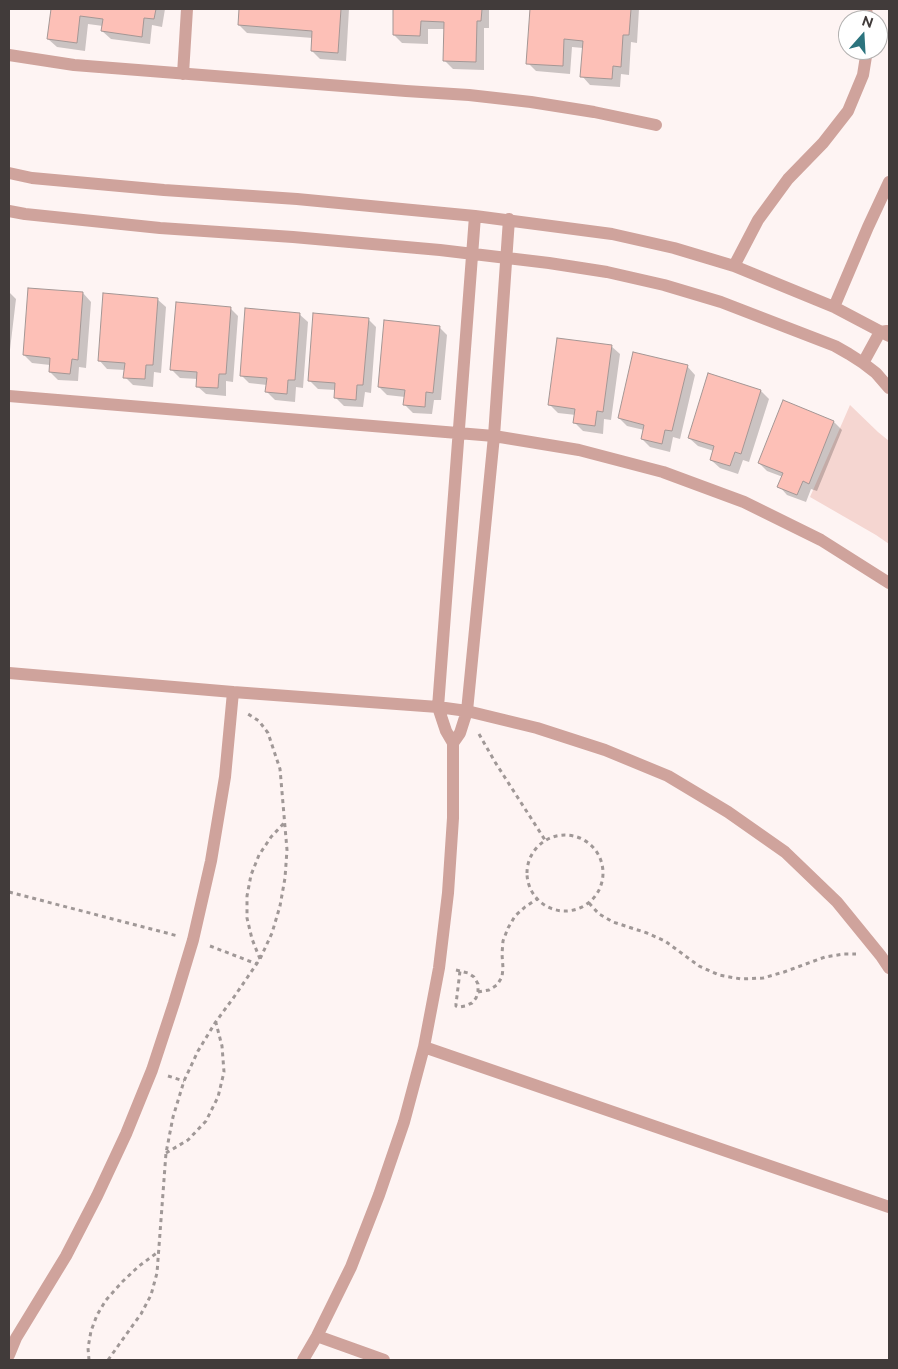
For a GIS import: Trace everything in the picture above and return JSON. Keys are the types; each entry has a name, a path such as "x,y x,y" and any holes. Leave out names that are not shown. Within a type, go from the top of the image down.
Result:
{"street":[{"path":"183,74 187,9"},
{"path":"9,55 74,65 469,95 531,102 656,125"},
{"path":"734,266 758,220 788,179 824,142 848,111 863,75 865,60"},
{"path":"9,173 32,178 509,219 612,234 674,248 734,266 834,307 886,333 863,363"},
{"path":"834,307 889,182"},
{"path":"9,211 160,228 293,237 472,254 607,272 674,288 721,302 835,346 876,373 889,388"},
{"path":"304,1360 351,1267 380,1195 404,1122 424,1047 439,968 448,893 453,818 453,743 446,731 438,707 475,216"},
{"path":"453,743 460,733 467,711 494,436 509,219"},
{"path":"9,396 494,436 579,450 662,472 744,502 821,540 889,583"},
{"path":"9,673 438,707 467,711 537,728 605,750 668,776 728,812 786,852 837,902 889,968"},
{"path":"9,1356 16,1338 66,1256 97,1196 126,1134 152,1070 193,940 213,852 225,777 233,692"},
{"path":"424,1047 889,1207"},
{"path":"317,1336 384,1360"}],"path":[{"path":"108,1360 141,1314 151,1294 159,1251 166,1153 173,1117 184,1081 198,1051 260,959 272,933 280,906 287,850 280,770 268,733 259,721 246,713 231,709"},
{"path":"467,711 495,762 545,840"},
{"path":"260,959 252,939 247,918 247,896 251,875 259,855 266,843 285,822"},
{"path":"565,834 576,836 586,840 600,856 603,866 601,887 589,903 579,909 557,910 546,906 530,890 527,868 530,857 536,847 545,840 565,834"},
{"path":"9,892 193,940 257,964"},
{"path":"478,992 489,990 497,985 502,978 503,941 508,928 515,916 537,899"},
{"path":"589,903 599,914 613,922 647,933 665,942 699,966 719,975 740,979 762,978 825,957 844,954 881,956"},
{"path":"439,968 460,971 468,973 474,977 478,984 478,992 472,1003 466,1006 456,1006 460,971"},
{"path":"166,1153 188,1140 206,1121 218,1097 224,1072 222,1046 216,1023"},
{"path":"89,1360 88,1348 91,1331 97,1315 106,1300 139,1266 159,1251"}],"shaded area":[{"path":"850,405 889,441 889,544 810,497"}],"building":[{"path":"51,9 156,9 154,19 144,18 142,37 101,31 103,19 80,16 77,43 47,39"},
{"path":"239,9 341,9 338,53 311,51 312,31 238,25"},
{"path":"393,9 482,9 481,21 477,21 476,62 443,61 444,22 421,21 420,36 393,35"},
{"path":"530,9 631,9 629,35 623,35 621,67 613,66 612,79 580,77 583,41 564,39 563,66 526,64"},
{"path":"28,288 83,292 78,360 72,359 70,374 49,372 50,358 23,355"},
{"path":"103,293 158,298 153,365 146,365 145,379 123,378 125,363 98,361"},
{"path":"176,302 231,307 226,374 219,374 218,388 196,387 197,372 170,370"},
{"path":"245,308 300,313 295,380 288,380 287,394 265,392 267,378 240,376"},
{"path":"313,313 369,318 363,385 357,385 356,400 334,398 335,383 308,381"},
{"path":"384,320 440,326 433,393 426,392 425,407 403,405 405,390 378,387"},
{"path":"557,338 612,345 603,412 597,411 595,426 573,423 575,409 548,405"},
{"path":"633,352 688,365 672,431 665,430 662,444 641,439 644,425 618,418"},
{"path":"708,373 761,390 741,454 735,452 730,466 710,460 714,446 688,438"},
{"path":"783,400 834,421 809,484 803,481 797,495 777,487 783,473 758,463"}]}
